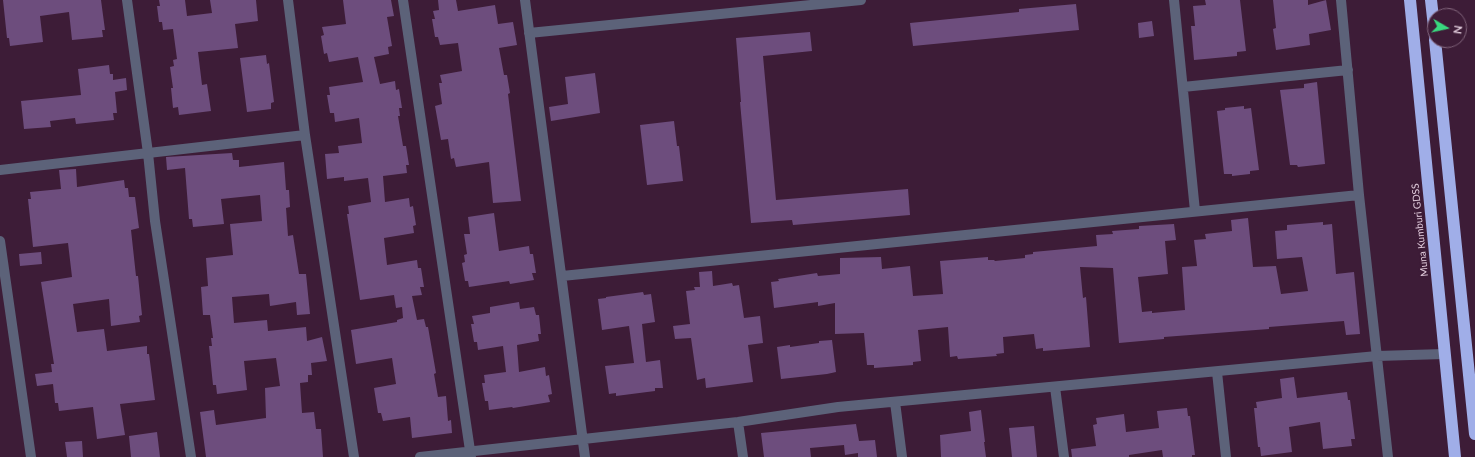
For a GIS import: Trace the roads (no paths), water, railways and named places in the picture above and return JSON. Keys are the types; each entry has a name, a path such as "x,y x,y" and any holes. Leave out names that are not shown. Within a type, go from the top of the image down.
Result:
{"highway":[{"name":"Muna Kumburi GDSS","path":"1410,0 1455,457"},
{"path":"1436,48 1475,434"}],"street":[{"path":"127,0 148,153 155,221 191,457"},
{"path":"288,0 305,135 354,457"},
{"path":"403,0 471,454"},
{"path":"525,0 528,33 562,276 585,457"},
{"path":"528,33 861,0"},
{"path":"1174,0 1195,212"},
{"path":"1341,0 1359,195 1388,457"},
{"path":"1183,87 1348,70"},
{"path":"0,170 305,135"},
{"path":"562,276 1359,195"},
{"path":"0,241 31,457"},
{"path":"420,457 471,454 583,439 738,422 838,407 1377,356 1444,354"},
{"path":"1217,372 1226,457"},
{"path":"1055,387 1064,457"},
{"path":"895,402 902,457"},
{"path":"738,422 744,457"}]}
